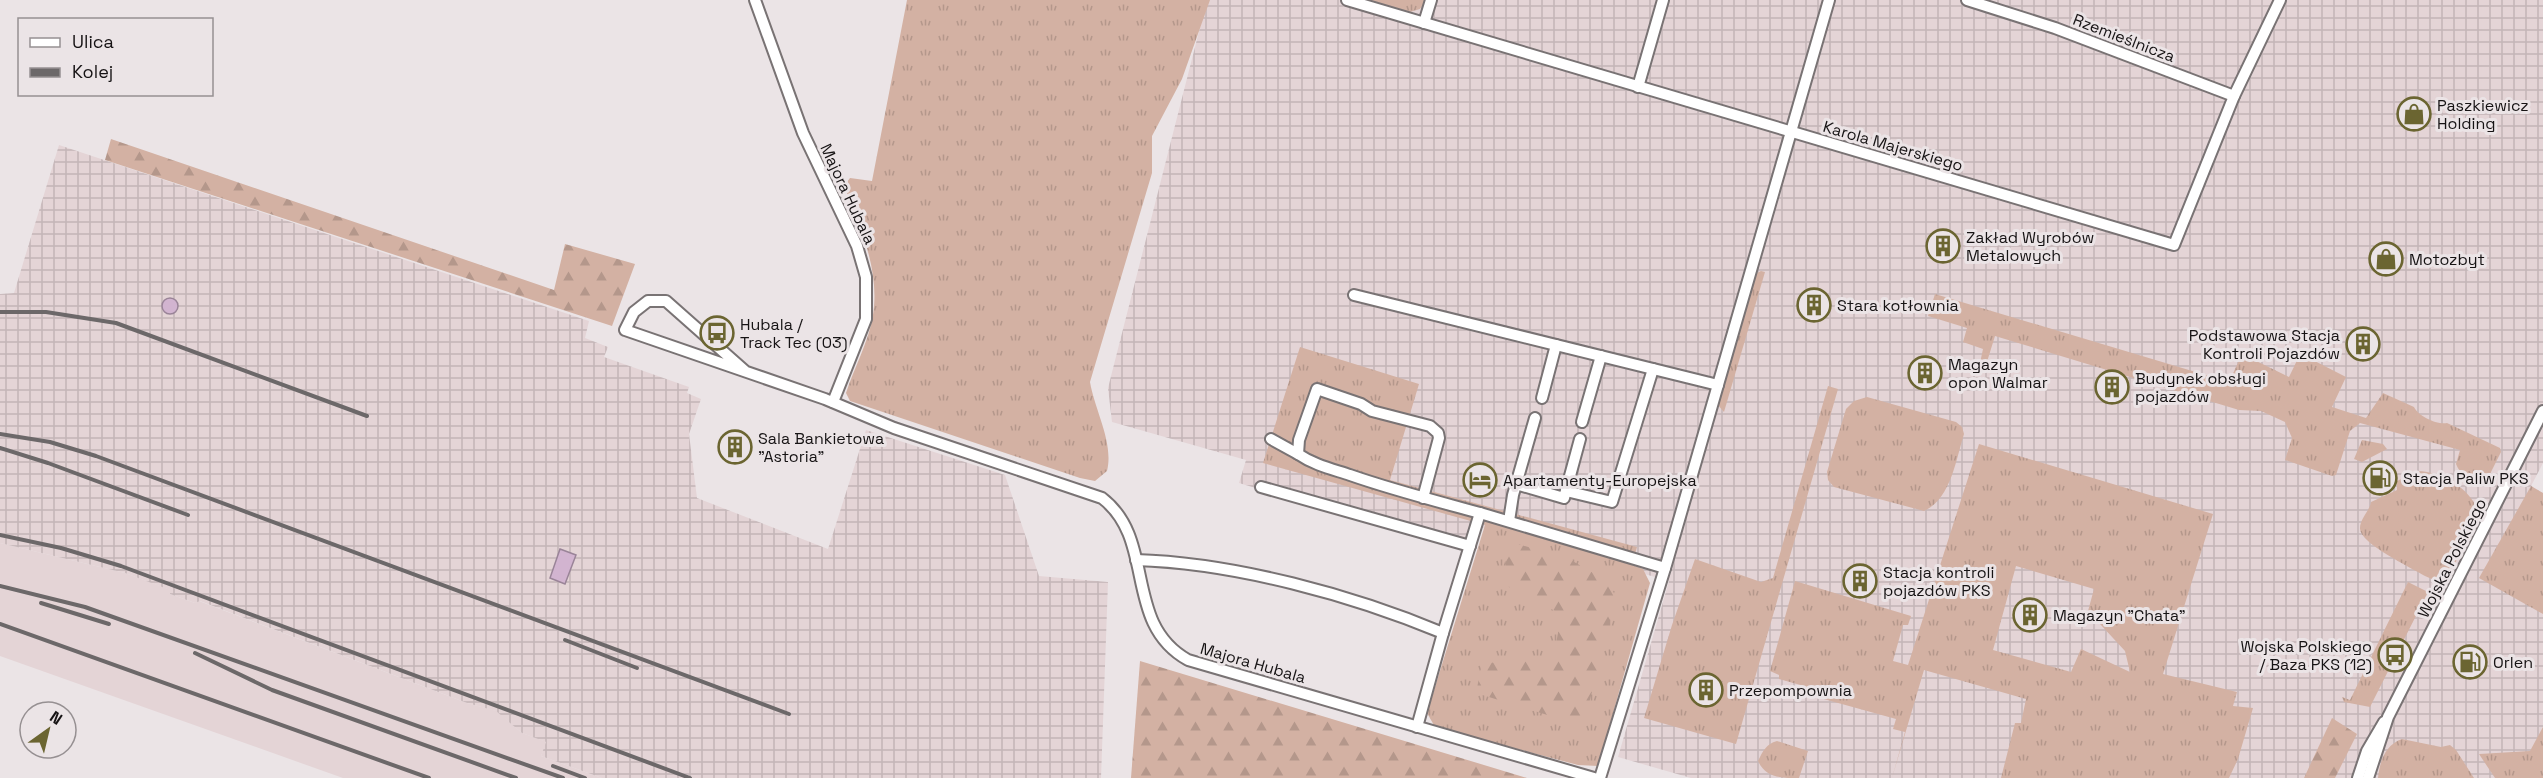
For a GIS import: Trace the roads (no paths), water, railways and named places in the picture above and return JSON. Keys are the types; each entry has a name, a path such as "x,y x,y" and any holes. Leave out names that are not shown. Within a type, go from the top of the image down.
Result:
{"street":[{"name":"Majora Hubala","path":"755,0 804,133 857,246 866,277 866,319 833,402"},
{"name":"Karola Majerskiego","path":"1347,0 2174,245 2234,96 2280,0"},
{"path":"1424,22 1431,0"},
{"path":"1638,87 1663,0"},
{"path":"1600,778 1665,568 1829,0"},
{"name":"Rzemieślnicza","path":"1967,0 2055,28 2234,96"},
{"path":"1354,295 1718,385"},
{"name":"Majora Hubala","path":"745,371 666,301 648,301 634,312 625,330 833,402 894,428 1102,498 1115,508 1123,519 1151,621 1165,644 1176,653 1203,665 1594,778"},
{"path":"1542,398 1556,345"},
{"path":"1582,422 1601,356"},
{"path":"1566,491 1612,502 1653,369"},
{"path":"1298,454 1299,440 1317,389 1361,404 1372,411 1430,426 1439,438 1424,498"},
{"name":"Wojska Polskiego","path":"2368,778 2388,717 2543,412"},
{"path":"1509,521 1516,484 1535,418"},
{"path":"1271,439 1310,462 1424,498 1665,568"},
{"path":"1516,484 1564,498 1580,439"},
{"path":"1261,487 1470,546"},
{"path":"1417,727 1480,513"},
{"path":"1136,560 1226,568 1390,613 1443,633"},
{"name":"Wojska Polskiego","path":"2358,778 2374,735 2388,717"}],"railway":[{"path":"0,312 46,312 116,323 367,416"},
{"path":"0,434 50,442 96,456 789,714"},
{"path":"0,448 48,463 188,515"},
{"path":"0,535 61,548 121,566 690,778"},
{"path":"0,586 85,607 563,778"},
{"path":"41,603 109,624"},
{"path":"0,624 429,778"},
{"path":"565,640 637,668"},
{"path":"195,653 272,690 516,778"},
{"path":"553,766 585,778"}],"place":[{"name":"Paszkiewicz Holding","path":"2414,114"},
{"name":"Zakład Wyrobów Metalowych","path":"1943,246"},
{"name":"Motozbyt","path":"2386,259"},
{"name":"Stara kotłownia","path":"1814,305"},
{"name":"Hubala / Track Tec (03)","path":"717,333"},
{"name":"Podstawowa Stacja Kontroli Pojazdów","path":"2363,344"},
{"name":"Magazyn opon Walmar","path":"1925,373"},
{"name":"Budynek obsługi pojazdów","path":"2112,387"},
{"name":"Sala Bankietowa \"Astoria\"","path":"735,447"},
{"name":"Stacja Paliw PKS","path":"2380,478"},
{"name":"Apartamenty-Europejska","path":"1480,480"},
{"name":"Stacja kontroli pojazdów PKS","path":"1860,581"},
{"name":"Magazyn \"Chata\"","path":"2030,615"},
{"name":"Wojska Polskiego / Baza PKS (12)","path":"2395,655"},
{"name":"Orlen","path":"2470,662"},
{"name":"Przepompownia","path":"1706,690"}]}
